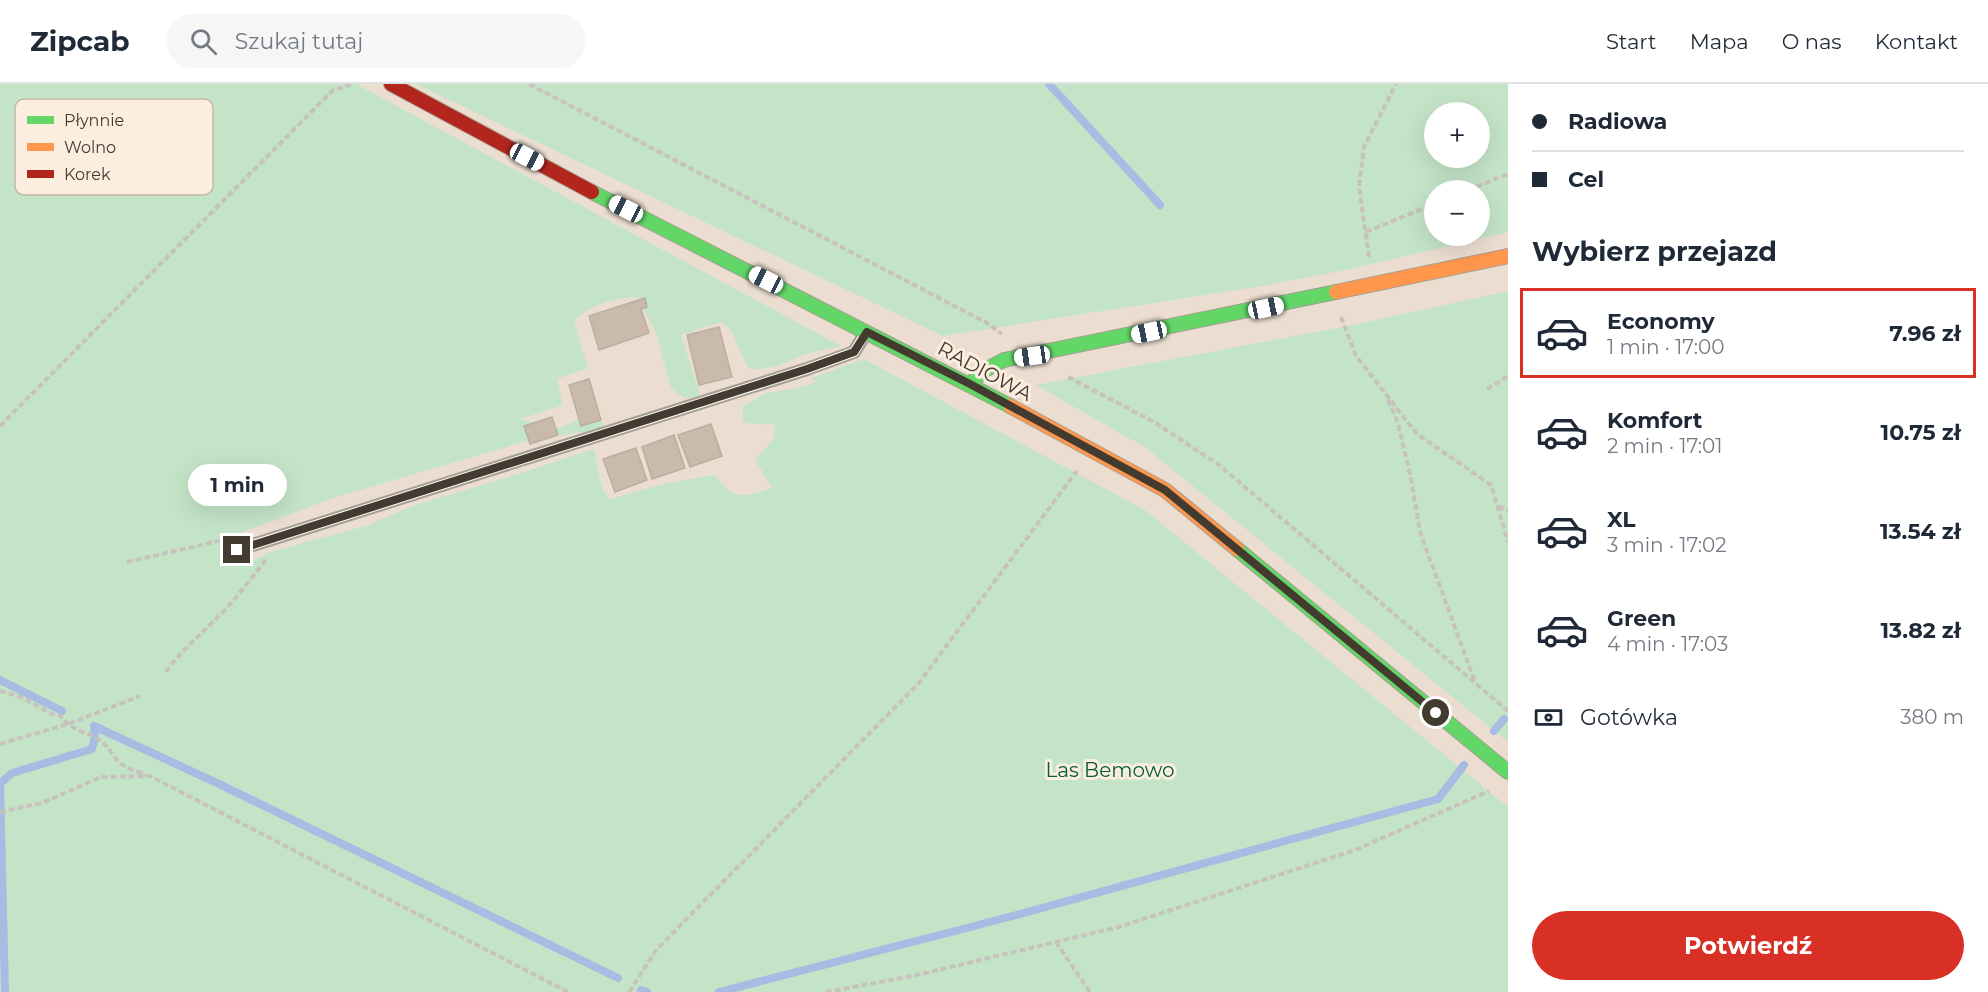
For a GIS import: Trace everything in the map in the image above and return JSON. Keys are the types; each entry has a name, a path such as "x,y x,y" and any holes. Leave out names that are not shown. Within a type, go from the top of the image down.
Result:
{"main road":[{"name":"RADIOWA","path":"391,84 565,178 970,384 1165,490 1508,772"},
{"path":"970,384 984,369 996,362 1508,256"}],"lane":[{"path":"237,550 807,369 854,352 867,332"}],"path":[{"path":"0,426 332,91 352,84"},
{"path":"528,84 987,323"},
{"path":"1373,285 1359,186 1364,147 1396,84"},
{"path":"1490,181 1508,174"},
{"path":"1366,232 1424,208"},
{"path":"1336,293 1344,327 1356,356 1417,434 1491,485 1508,542"},
{"path":"1486,389 1508,376"},
{"path":"1073,380 1154,422 1219,465 1508,711"},
{"path":"1385,394 1398,423 1420,532 1475,684"},
{"path":"629,992 657,949 918,684 1092,451"},
{"path":"1498,507 1508,510"},
{"path":"166,672 189,644 249,582 266,559 278,537"},
{"path":"127,562 230,539"},
{"path":"0,691 21,697 52,714 60,715 68,724 82,733 104,743 118,763 150,776 568,992"},
{"path":"0,744 68,724 140,696"},
{"path":"0,812 42,803 101,777 150,776"},
{"path":"826,992 916,975 1119,927 1355,850 1497,787"},
{"path":"1056,942 1090,992"}],"green space":[{"name":"Las Bemowo","path":"0,84 356,84 841,346 808,354 771,367 748,369 731,330 721,322 681,335 700,395 694,398 682,397 671,388 656,333 638,297 604,303 574,320 588,368 557,379 563,405 521,419 556,429 591,415 603,423 600,430 537,438 333,498 241,533 227,545 230,562 248,562 274,551 369,525 412,506 594,449 601,482 610,499 663,484 715,475 728,490 740,495 753,494 772,488 755,460 774,438 775,425 743,423 743,406 766,393 817,382 811,378 864,359 1145,510 1508,807 1508,992 0,992"},
{"path":"416,84 1508,84 1508,232 1490,236 1490,180 1424,180 1424,246 1449,246 1351,269 1262,286 943,336"},
{"path":"1508,291 1508,742 1146,448 1036,385 1353,325"}],"building":[{"path":"645,298 647,307 641,309 649,333 599,350 589,316"},
{"path":"719,327 732,377 699,385 687,335"},
{"path":"589,379 601,420 581,426 569,385"},
{"path":"552,417 558,435 530,444 524,426"},
{"path":"711,424 722,456 690,467 678,435"},
{"path":"674,435 685,468 652,479 642,447"},
{"path":"636,448 647,480 615,492 603,459"}],"waterway":[{"path":"1049,84 1160,205"},
{"path":"0,680 62,711"},
{"path":"1494,731 1504,719"},
{"path":"5,992 0,784 12,773 92,749 95,737 94,726 217,783 618,978"},
{"path":"719,992 1009,917 1438,799 1464,765"},
{"path":"641,990 647,992"}],"traffic: fast":[{"path":"592,192 1010,406"},
{"path":"970,384 985,370 1004,360 1336,292"},
{"path":"1237,549 1508,772"}],"traffic: slow":[{"path":"1336,292 1508,256"},
{"path":"1010,406 1165,490 1237,549"}],"traffic: jam":[{"path":"391,84 592,192"}],"route":[{"path":"237,550 807,369 854,352 867,332 970,384 1165,490 1436,713"}]}
